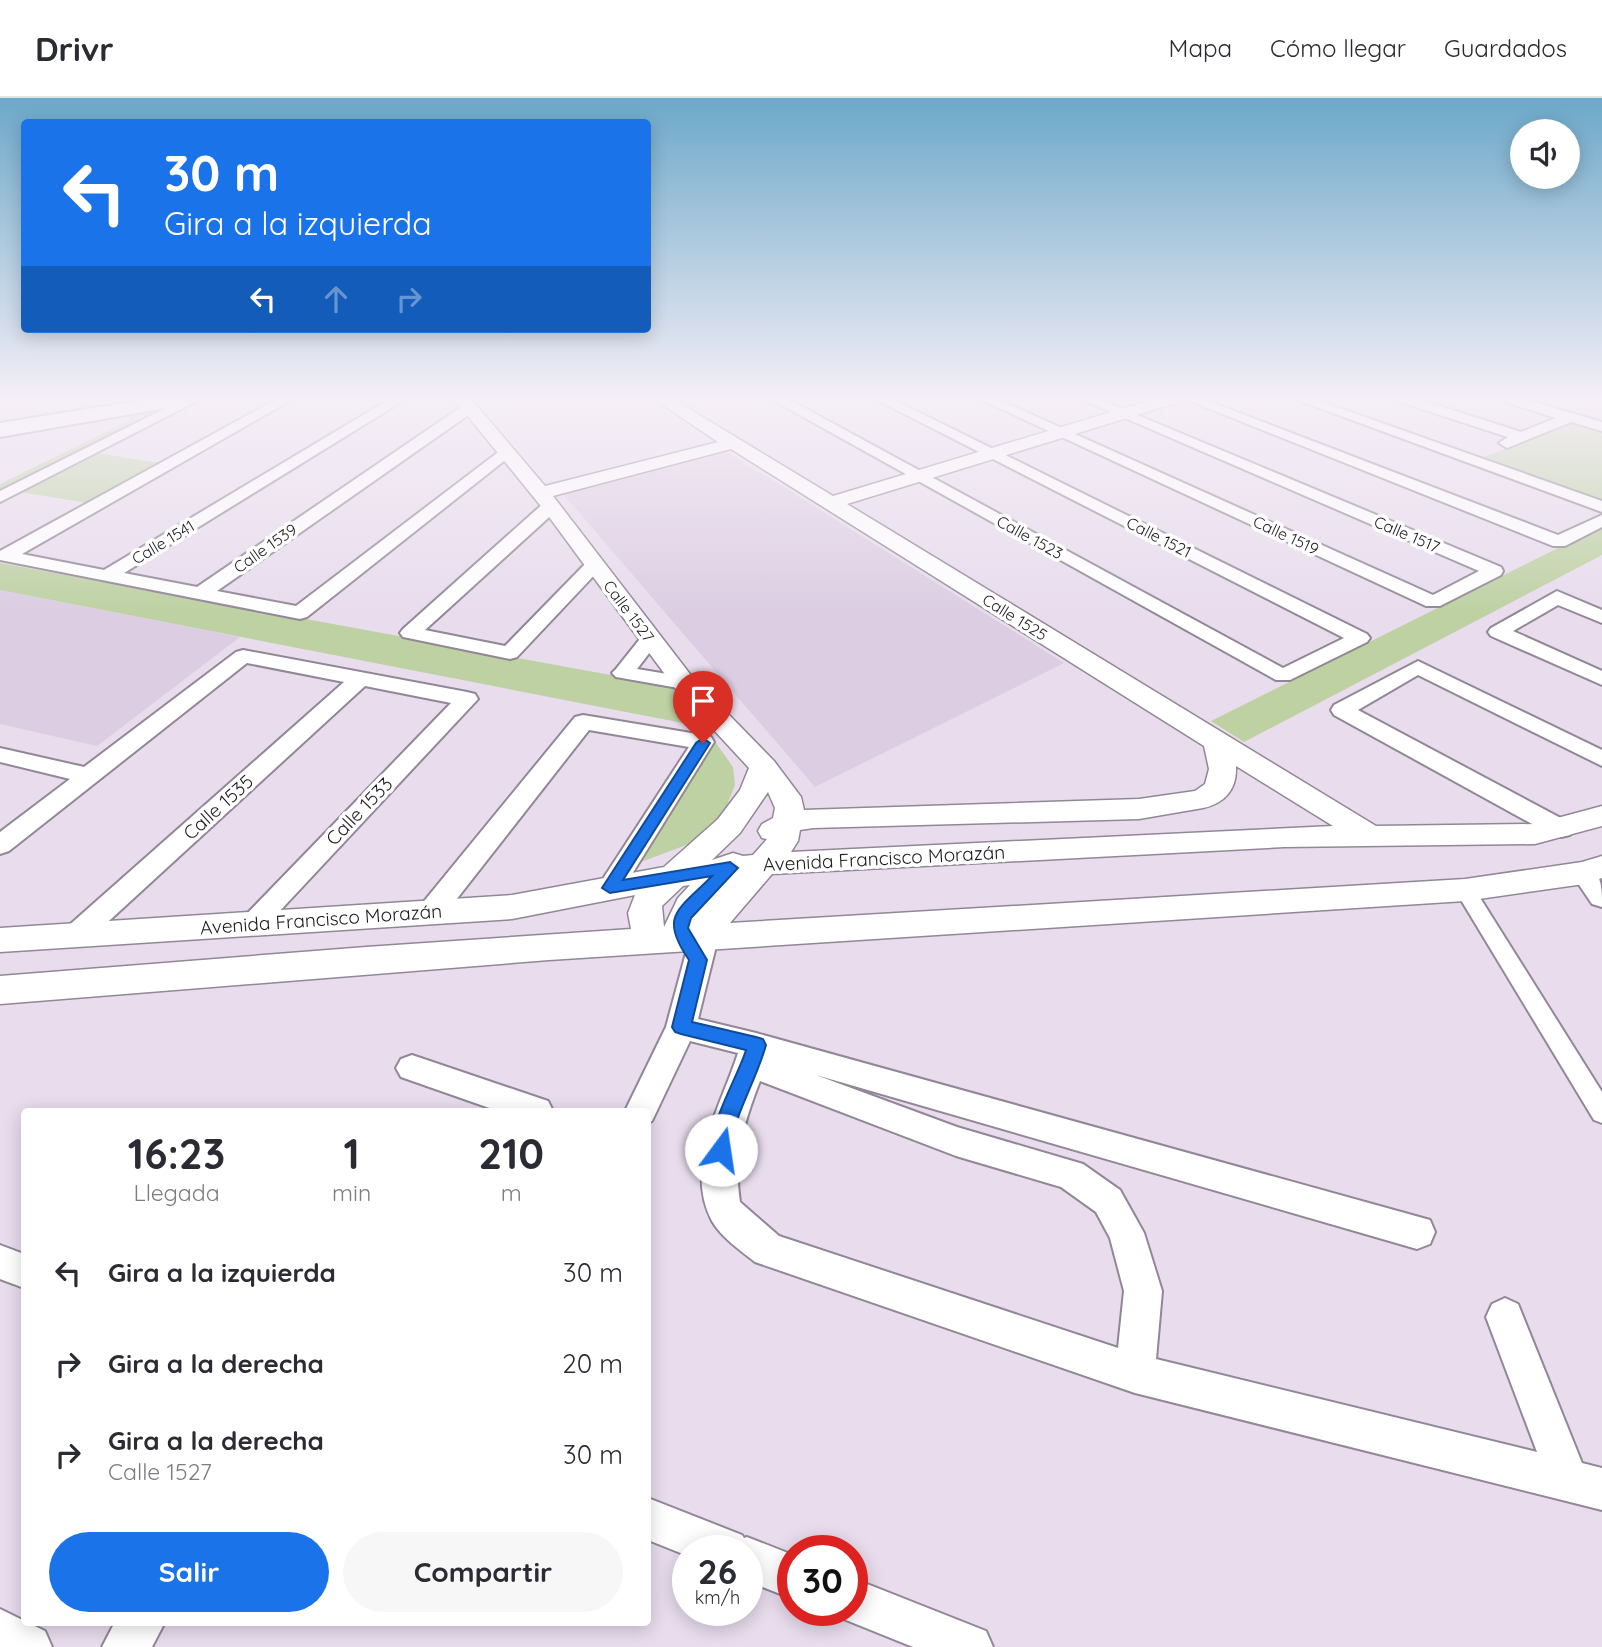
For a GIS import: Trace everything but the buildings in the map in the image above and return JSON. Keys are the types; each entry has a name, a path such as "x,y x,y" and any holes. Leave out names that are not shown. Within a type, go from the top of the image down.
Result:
{"street":[{"path":"0,481 20,471"},
{"path":"0,497 51,471"},
{"path":"156,471 5,556 300,613 482,471"},
{"name":"Calle 1541","path":"107,576 279,471"},
{"name":"Calle 1539","path":"200,594 371,471"},
{"name":"Calle 1527","path":"522,471 684,683 764,767 786,797 790,808 788,822"},
{"path":"410,633 546,500 641,471"},
{"name":"Calle 1525","path":"781,471 1369,835"},
{"name":"Calle 1523","path":"910,471 1283,676 1360,638"},
{"path":"833,502 933,471"},
{"name":"Calle 1521","path":"1028,471 1360,638"},
{"name":"Calle 1519","path":"1146,471 1433,602"},
{"name":"Calle 1517","path":"1259,471 1494,571"},
{"path":"1379,471 1559,542 1602,520"},
{"path":"1502,471 1602,507"},
{"path":"410,633 510,653 594,565"},
{"path":"1433,602 1494,571"},
{"path":"1602,617 1557,597 1498,632 1602,679"},
{"path":"650,639 623,673 684,683"},
{"path":"0,845 243,656 361,678"},
{"path":"1561,829 1342,710 1418,667 1602,759"},
{"name":"Calle 1533","path":"252,923 467,699 361,678"},
{"name":"Calle 1535","path":"76,935 361,678"},
{"path":"431,912 583,722 703,743 610,888"},
{"path":"642,1108 681,1027 685,944 680,928 683,915 765,836 788,822 836,817 1139,809 1203,799 1218,789 1223,769 1217,742"},
{"path":"0,755 89,776"},
{"path":"685,944 644,924 643,914 648,902 728,829 746,807 757,788 764,767"},
{"path":"1139,809 1239,839"},
{"name":"Avenida Francisco Morazán","path":"0,940 512,907 675,876 763,864 1239,839 1369,835 1505,836 1561,829 1602,816"},
{"path":"685,944 719,914 783,841 788,822"},
{"path":"0,990 197,971 685,944 1596,879"},
{"path":"1465,890 1602,1113"},
{"path":"681,1027 754,1054 956,1141 1071,1175 1108,1201 1126,1233 1143,1291 1135,1373"},
{"path":"754,1054 1417,1232"},
{"path":"754,1054 723,1131 719,1169 724,1208 743,1232 768,1250 1135,1373 1585,1485"},
{"path":"412,1068 528,1108"},
{"path":"0,1262 21,1270"},
{"path":"1505,1317 1585,1485"},
{"path":"651,1520 689,1535"},
{"path":"868,1606 970,1647"},
{"path":"125,1647 139,1626"},
{"path":"0,1632 29,1647"}],"shaded area":[{"path":"654,471 758,471 1064,663 815,787 564,495"},
{"path":"0,590 240,637 97,746 0,724"}],"green space":[{"path":"26,471 48,471 0,496 0,484"},
{"path":"60,471 145,471 88,503 20,492"},
{"path":"1514,471 1602,471 1602,503"},
{"path":"1602,526 1602,555 1244,742 1211,721"},
{"path":"0,563 676,687 733,767 735,785 723,815 689,844 630,866 708,743 693,725 0,590"}],"route":[{"path":"703,743 610,888 730,868 702,893 683,915 680,928 698,960 681,1027 756,1045 751,1064 723,1131 721,1150"}]}
